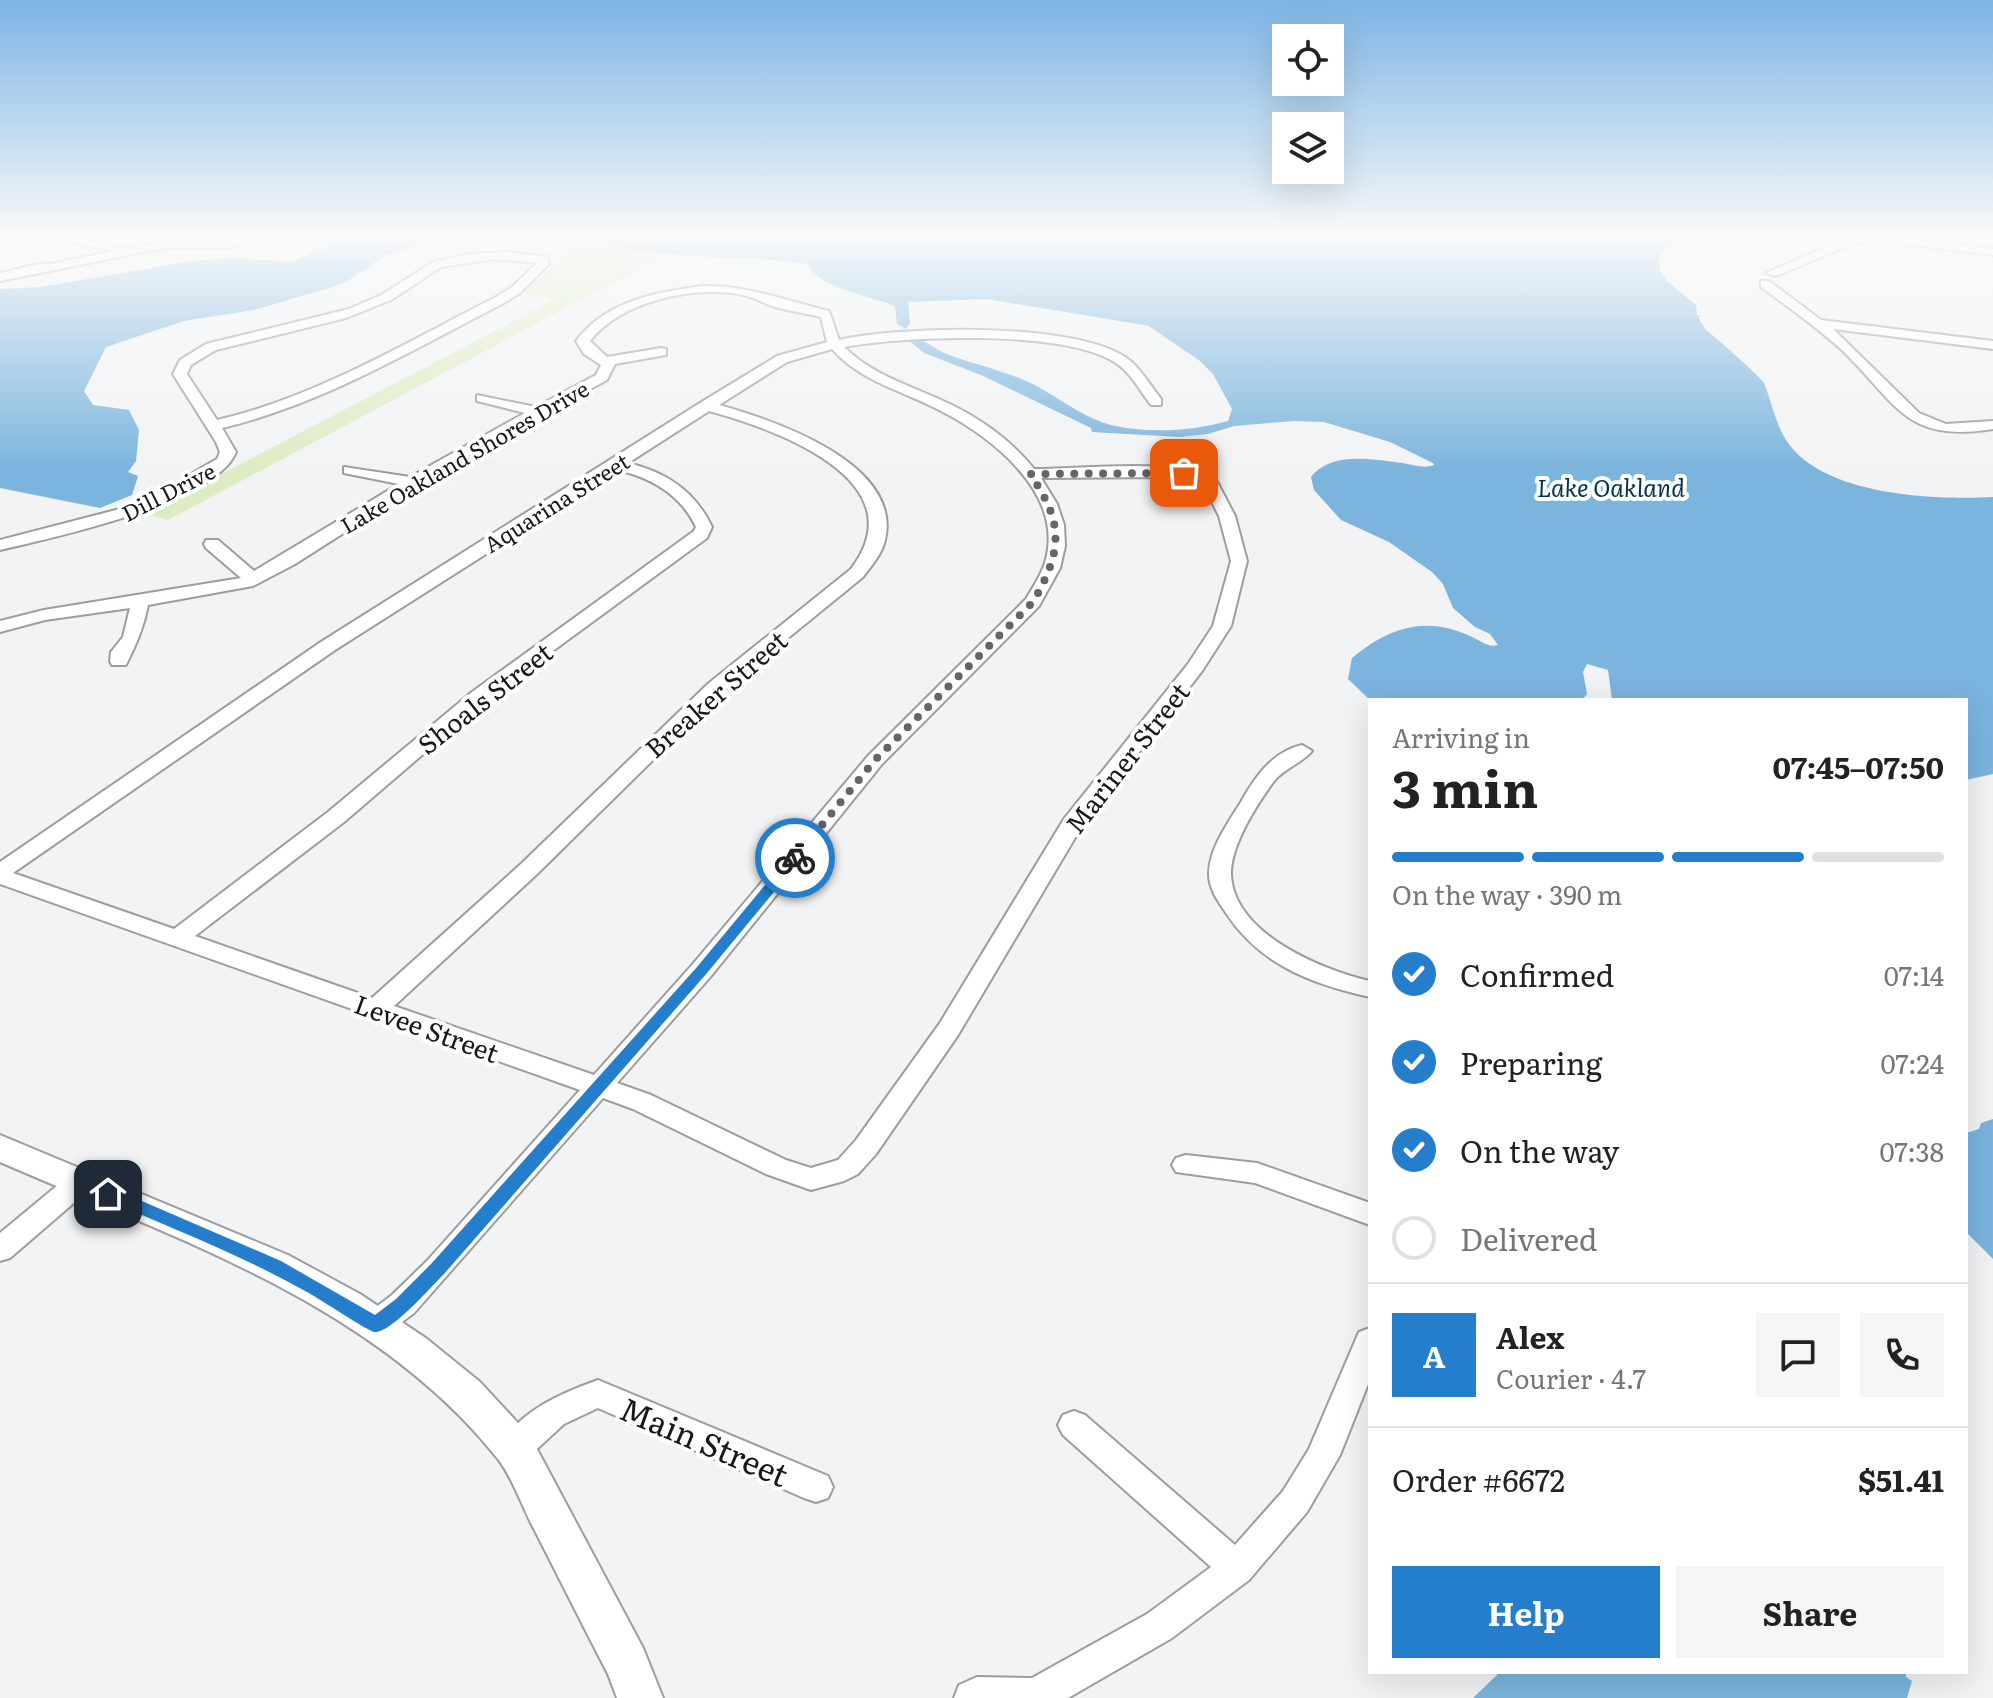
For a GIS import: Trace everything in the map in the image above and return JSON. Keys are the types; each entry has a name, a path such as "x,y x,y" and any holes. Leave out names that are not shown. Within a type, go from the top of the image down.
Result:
{"main road":[{"path":"0,1148 275,1266 347,1305 466,1394 515,1449 627,1664 640,1698"}],"street":[{"name":"Dill Drive","path":"0,545 123,515 200,478 227,458 223,438 212,426 180,374 183,363 195,354 228,342 344,313"},
{"name":"Dill Drive","path":"212,426 267,413 309,397 474,313"},
{"name":"Lake Oakland Shores Drive","path":"0,627 44,615 226,587 253,579 289,560 410,482 602,377 608,368 606,361 589,351 583,341 588,332 616,313"},
{"name":"Lake Oakland Shores Drive","path":"822,313 829,320 835,344"},
{"path":"1807,313 1857,358 1900,408 1929,424 1954,428 1993,425"},
{"path":"1817,323 1993,345"},
{"name":"Aquarina Street","path":"0,874 328,646 782,359 835,344 895,334 955,332 1075,344 1103,352 1124,363 1156,402"},
{"path":"375,1325 403,1304 437,1269 702,970 875,760 1033,602 1051,570 1058,545 1055,519 1044,494 1030,474 1007,450 963,418 864,370 835,344"},
{"path":"606,361 661,352"},
{"path":"482,398 537,412"},
{"name":"Breaker Street","path":"376,1008 529,869 716,687 847,581 872,553 879,535 873,501 842,465 795,434 775,425 705,406"},
{"name":"Shoals Street","path":"176,939 336,817 479,696 701,534 704,527 700,516 683,495 655,477 618,465"},
{"path":"349,470 410,482"},
{"name":"Mariner Street","path":"848,1167 866,1147 949,1029 1072,824 1195,667 1222,626 1239,561 1227,516 1209,481 1196,475 1165,472 1030,474"},
{"path":"212,544 253,579"},
{"path":"119,661 120,652 132,638 140,601"},
{"path":"1302,751 1276,765 1238,824 1220,872 1224,892 1242,924 1284,958 1333,980 1368,989"},
{"name":"Levee Street","path":"0,874 642,1102 776,1167 811,1179 848,1167"},
{"path":"1186,1165 1257,1173 1368,1213"},
{"path":"0,1250 80,1182"},
{"path":"972,1698 977,1695 1034,1697 1119,1652 1188,1610 1237,1568 1288,1512 1321,1459 1368,1346"},
{"name":"Main Street","path":"515,1449 553,1414 598,1394 816,1487"},
{"path":"1074,1425 1237,1568"}],"green space":[{"path":"529,313 556,313 168,520 145,514"}],"water":[{"path":"0,313 233,313 184,321 106,347 84,391 93,405 129,410 139,430 136,461 128,472 138,476 132,495 100,508 0,488"},
{"name":"Lake Oakland","path":"896,313 909,313 910,323 906,329 897,324"},
{"name":"Lake Oakland","path":"1072,313 1697,313 1706,330 1764,383 1786,440 1803,459 1825,473 1881,491 1941,497 1993,497 1993,774 1968,780 1968,698 1612,698 1608,670 1587,664 1583,672 1587,694 1584,698 1368,698 1348,679 1352,658 1393,632 1438,626 1487,645 1498,645 1490,634 1475,627 1453,608 1443,584 1432,572 1389,542 1341,520 1314,490 1311,477 1319,469 1341,460 1379,460 1423,467 1433,463 1390,442 1324,422 1234,426 1208,434 1180,437 1092,432 1091,428 981,375 924,353 908,340 923,341 947,354 1018,378 1083,414 1111,425 1140,430 1170,430 1228,421 1232,409 1213,374 1200,361 1149,326"},
{"path":"1993,1119 1993,1259 1968,1234 1968,1132 1979,1129 1981,1123"},
{"path":"1498,1674 1906,1674 1912,1681 1907,1698 1473,1698"}],"way so far":[{"path":"795,858 875,760 1033,602 1051,570 1058,545 1055,519 1044,494 1030,474 1184,473"}],"route":[{"path":"108,1194 275,1266 347,1305 375,1325 403,1304 437,1269 564,1122 702,970 795,858"}]}
